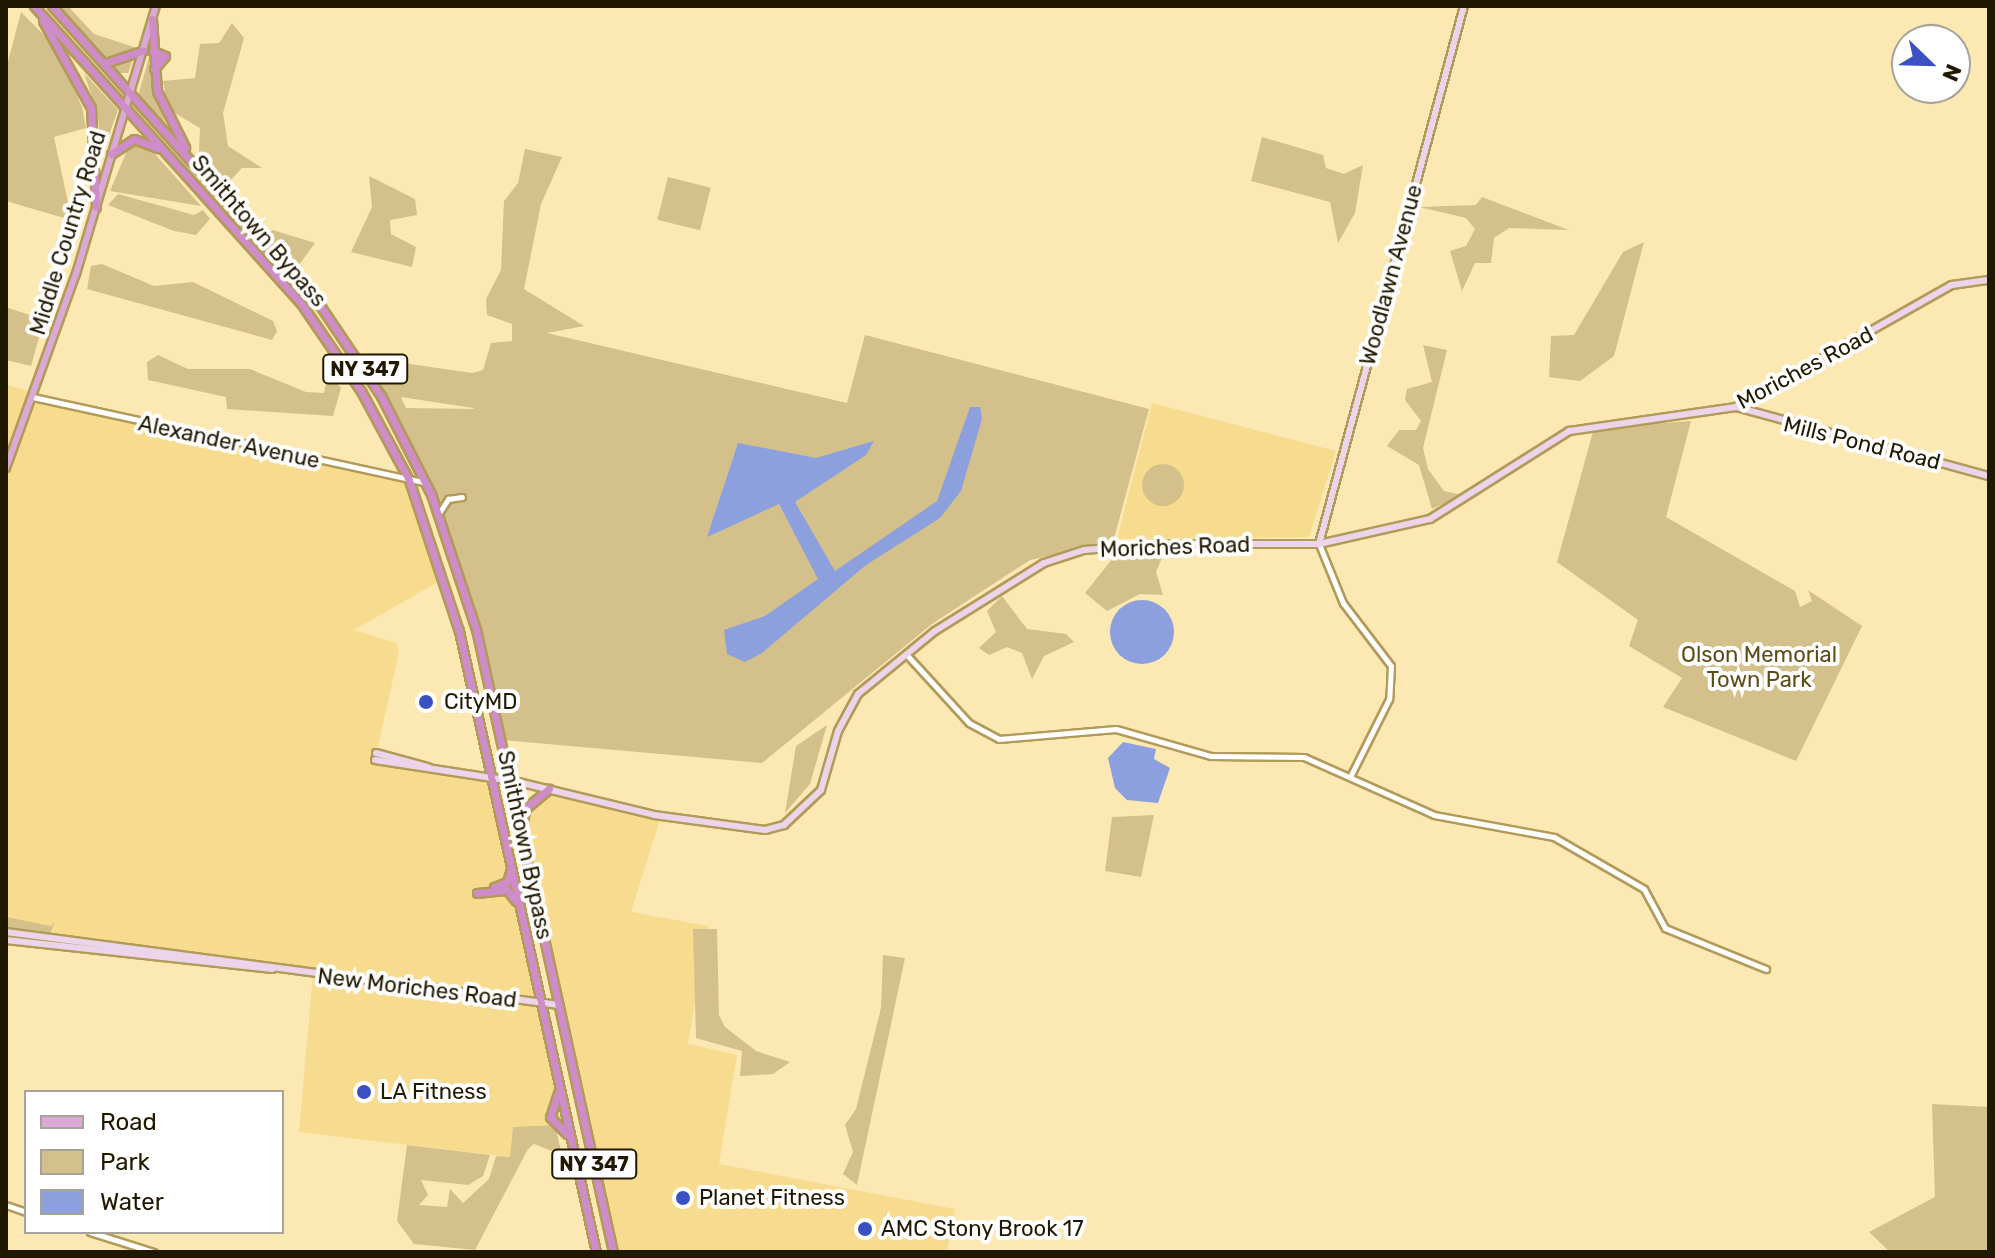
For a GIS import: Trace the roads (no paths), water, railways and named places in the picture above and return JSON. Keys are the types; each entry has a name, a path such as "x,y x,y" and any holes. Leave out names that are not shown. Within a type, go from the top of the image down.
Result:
{"highway":[{"name":"Smithtown Bypass","path":"34,6 322,331 409,480 450,596 596,1252"},
{"path":"34,6 91,108 96,207"},
{"name":"Smithtown Bypass","path":"52,6 202,172 337,329 426,483 472,612 613,1252"},
{"path":"152,19 154,69 165,113 202,172"},
{"path":"104,63 124,63 143,51"},
{"path":"111,154 139,139 168,155"},
{"path":"523,843 524,810 549,789"},
{"path":"511,866 505,883 477,893 508,890 521,909"},
{"path":"558,1079 550,1117 562,1123 574,1150"}],"main road":[{"name":"Middle Country Road","path":"6,468 96,207 156,6"},
{"name":"Woodlawn Avenue","path":"1319,544 1464,6"},
{"name":"Moriches Road","path":"376,757 549,789 654,815 765,830 784,825 821,790 838,731 858,694 906,654 1014,579 1084,550 1319,544 1430,519 1569,431 1736,407 1952,285 1989,280"},
{"name":"Mills Pond Road","path":"1736,407 1989,476"},
{"name":"New Moriches Road","path":"6,932 559,1005"},
{"name":"New Moriches Road","path":"6,940 275,969"}],"street":[{"name":"Alexander Avenue","path":"33,397 426,483"},
{"path":"439,513 448,499 462,497"},
{"path":"1319,544 1339,596 1391,666 1389,699 1351,775"},
{"path":"906,654 969,723 999,739 1128,730 1211,756 1295,755 1351,775 1434,815 1565,841 1644,889 1665,928 1766,969"},
{"path":"96,1234 154,1252"}],"water":[{"path":"970,407 980,407 982,419 961,491 940,518 866,565 762,653 745,662 727,654 724,630 765,616 818,579 779,504 707,537 738,443 816,458 874,441 866,455 795,502 835,571 937,501"},
{"path":"1136,600 1148,600 1165,609 1172,620 1172,644 1165,655 1148,664 1136,664 1124,659 1115,650 1110,638 1110,626 1115,614 1124,605"},
{"path":"1123,742 1156,749 1154,759 1170,768 1158,803 1127,800 1115,788 1108,758"}],"place":[{"name":"CityMD","path":"426,702"},
{"name":"LA Fitness","path":"364,1092"},
{"name":"Planet Fitness","path":"683,1198"},
{"name":"AMC Stony Brook 17","path":"865,1229"}],"park label":[{"name":"Olson Memorial Town Park","path":"1759,666"}]}
